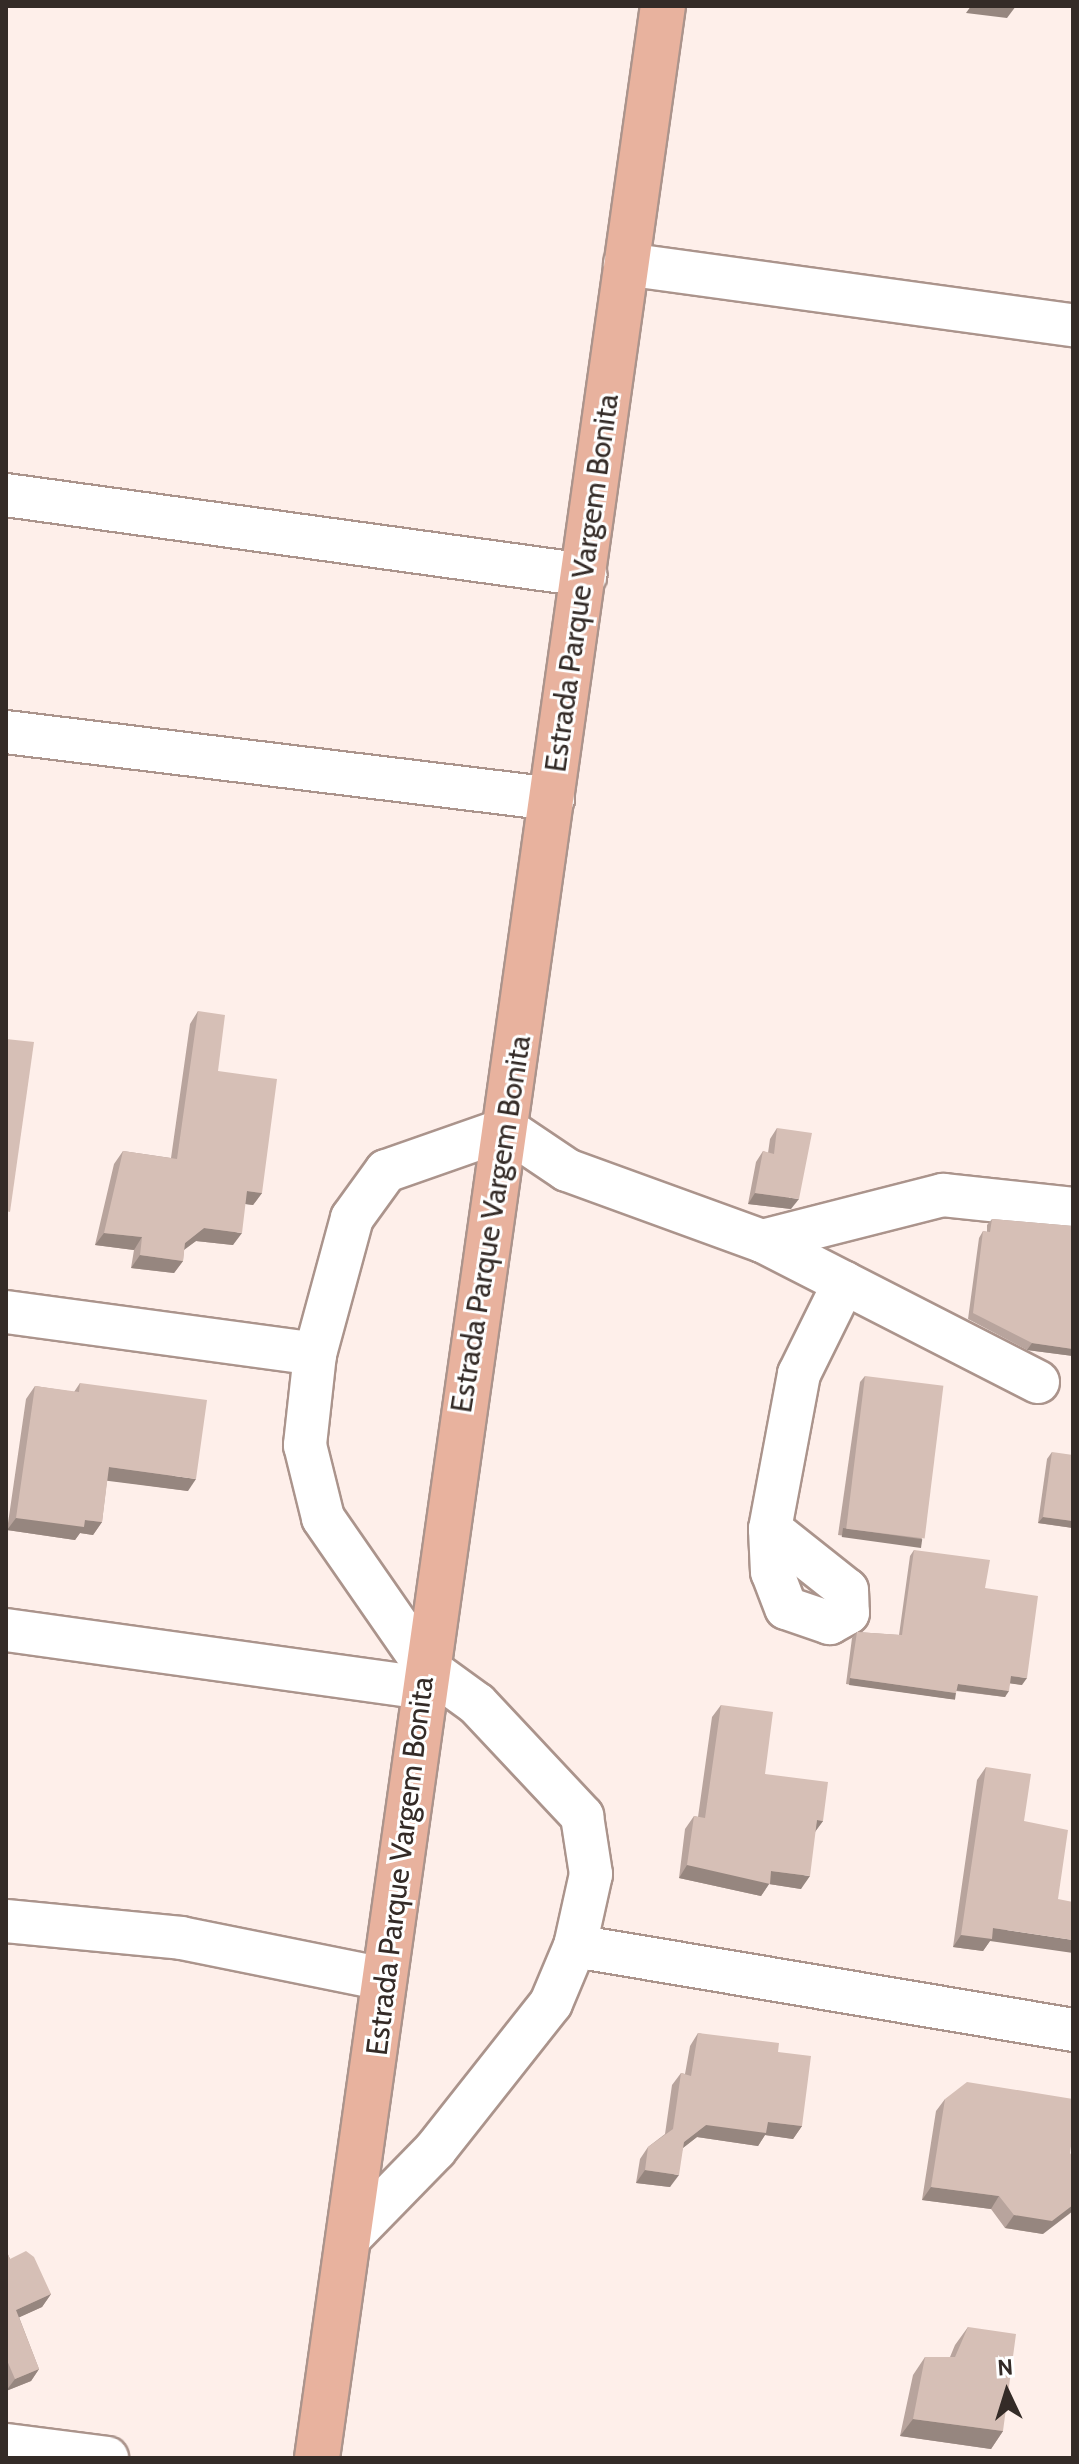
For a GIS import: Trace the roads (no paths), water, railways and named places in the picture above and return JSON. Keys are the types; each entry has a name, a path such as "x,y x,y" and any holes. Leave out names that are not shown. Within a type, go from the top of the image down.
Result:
{"main road":[{"name":"Estrada Parque Vargem Bonita","path":"322,2453 424,1677 506,1129 663,6"}],"street":[{"path":"625,264 1073,325"},
{"path":"6,495 585,575"},
{"path":"6,732 553,799"},
{"path":"424,1677 323,1518 305,1445 315,1354 352,1218 386,1171 506,1129 567,1170 762,1241 1038,1382"},
{"path":"762,1241 943,1195 1073,1209"},
{"path":"770,1529 799,1374 844,1283"},
{"path":"6,1312 315,1354"},
{"path":"6,1630 424,1677 477,1704 582,1816 591,1874 575,1946 551,2003 435,2150 352,2235"},
{"path":"6,1921 181,1938 385,1979"},
{"path":"575,1946 1073,2030"},
{"path":"6,2445 107,2458"}]}
